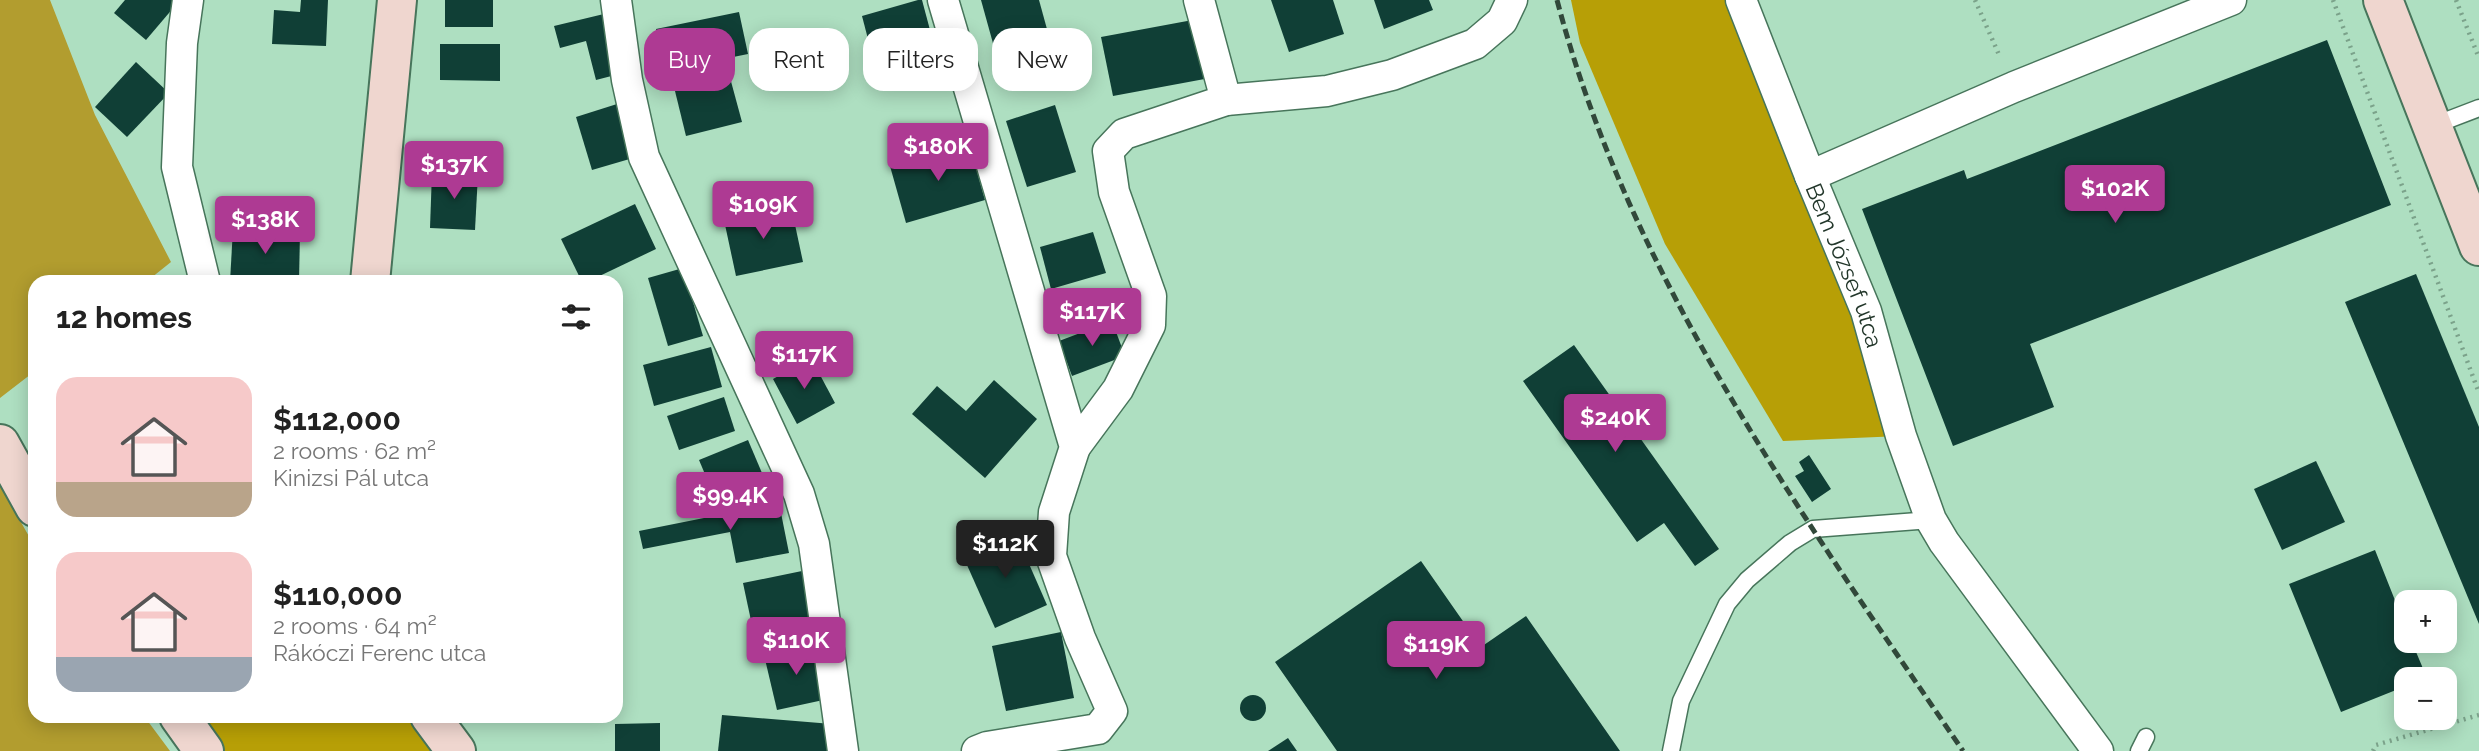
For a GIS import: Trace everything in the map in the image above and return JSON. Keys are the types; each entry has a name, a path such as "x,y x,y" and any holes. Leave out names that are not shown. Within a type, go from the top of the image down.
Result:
{"main road":[{"path":"371,275 397,0"},
{"path":"2383,0 2479,246"},
{"path":"0,444 28,494"},
{"path":"183,723 204,751"},
{"path":"435,723 456,751"}],"street":[{"path":"188,0 182,43 177,167 203,275"},
{"path":"616,0 627,80 644,157 803,506 814,544 843,751"},
{"path":"943,0 1075,447"},
{"path":"1199,0 1226,100"},
{"path":"977,751 987,747 1098,729 1112,711 1080,638 1051,556 1054,512 1075,447 1118,389 1150,325 1151,296 1114,192 1108,151 1124,134 1226,100 1327,91 1392,75 1475,44 1502,21 1512,0"},
{"path":"1741,0 1810,176"},
{"name":"Bem József utca","path":"2098,751 1944,542 1931,520 1901,436 1866,311 1810,176 2014,87 2231,0"}],"lane":[{"path":"2432,126 2479,108"},
{"path":"1671,751 1681,701 1727,604 1747,580 1790,543 1813,529 1931,520"}],"path":[{"path":"1975,0 2014,87"},
{"path":"2333,0 2479,393"},
{"path":"2456,0 2479,58"},
{"path":"2372,751 2376,745 2479,715"}],"shaded area":[{"path":"0,0 50,0 95,115 171,262 155,275 28,275 28,376 0,398"},
{"path":"1571,0 1741,0 1901,436 1783,441 1665,244 1580,43"},
{"path":"0,485 28,535 28,723 149,723 170,751 0,751"},
{"path":"185,723 435,723 456,751 208,751"}],"building":[{"path":"125,0 180,0 146,40 114,13"},
{"path":"301,0 328,0 326,46 272,44 274,10 300,12"},
{"path":"445,0 493,0 493,27 445,27"},
{"path":"922,0 929,28 865,28 862,16"},
{"path":"981,0 1039,0 1047,28 992,28 992,40"},
{"path":"1271,0 1333,0 1344,34 1289,52"},
{"path":"1374,0 1429,0 1433,10 1384,29"},
{"path":"739,12 748,54 735,57 735,28 661,28"},
{"path":"608,13 623,73 596,80 586,41 560,48 554,26"},
{"path":"1198,19 1210,78 1113,96 1101,37"},
{"path":"2327,40 2391,205 2030,344 2054,407 1953,446 1862,209 1964,170 1967,179"},
{"path":"440,44 500,44 500,81 440,80"},
{"path":"136,62 169,93 127,137 95,107"},
{"path":"675,91 734,91 742,122 686,136"},
{"path":"617,104 633,158 592,170 576,117"},
{"path":"1055,105 1076,172 1027,187 1006,121"},
{"path":"969,143 985,200 906,223 890,166"},
{"path":"432,172 478,174 475,230 430,228"},
{"path":"635,204 656,249 602,275 579,275 561,239"},
{"path":"791,206 803,262 736,276 724,220"},
{"path":"233,228 300,232 299,275 230,275"},
{"path":"1093,232 1106,273 1051,289 1040,247"},
{"path":"683,268 703,336 668,346 648,278"},
{"path":"2416,274 2479,427 2479,624 2345,302"},
{"path":"1112,321 1125,356 1072,376 1059,341"},
{"path":"1574,345 1719,549 1695,566 1664,523 1637,542 1523,381"},
{"path":"711,347 722,387 654,406 643,365"},
{"path":"811,358 835,403 797,424 773,379"},
{"path":"994,380 1037,419 985,478 912,414 937,386 966,411"},
{"path":"724,397 735,431 679,450 667,416"},
{"path":"748,440 770,492 721,512 699,460"},
{"path":"1809,455 1831,489 1812,502 1795,476 1804,471 1799,462"},
{"path":"2316,461 2345,522 2282,550 2254,489"},
{"path":"779,503 789,553 736,563 730,532 643,549 639,531"},
{"path":"1015,532 1047,605 995,628 963,556"},
{"path":"2375,550 2394,598 2394,653 2416,653 2422,667 2394,667 2394,691 2341,712 2289,584"},
{"path":"1421,561 1481,647 1526,616 1620,751 1337,751 1275,662"},
{"path":"802,571 811,618 753,630 743,583"},
{"path":"1061,632 1074,698 1006,711 992,646"},
{"path":"815,643 828,699 777,710 764,655"},
{"path":"1253,695 1262,699 1266,708 1262,717 1253,721 1244,717 1240,708 1244,699"},
{"path":"722,715 832,724 830,751 718,751"},
{"path":"660,723 660,751 615,751 615,724"},
{"path":"1288,738 1297,751 1268,751"}],"railway":[{"path":"1557,0 1589,103 1629,202 1675,298 1727,392 1783,484 1963,751"}]}
